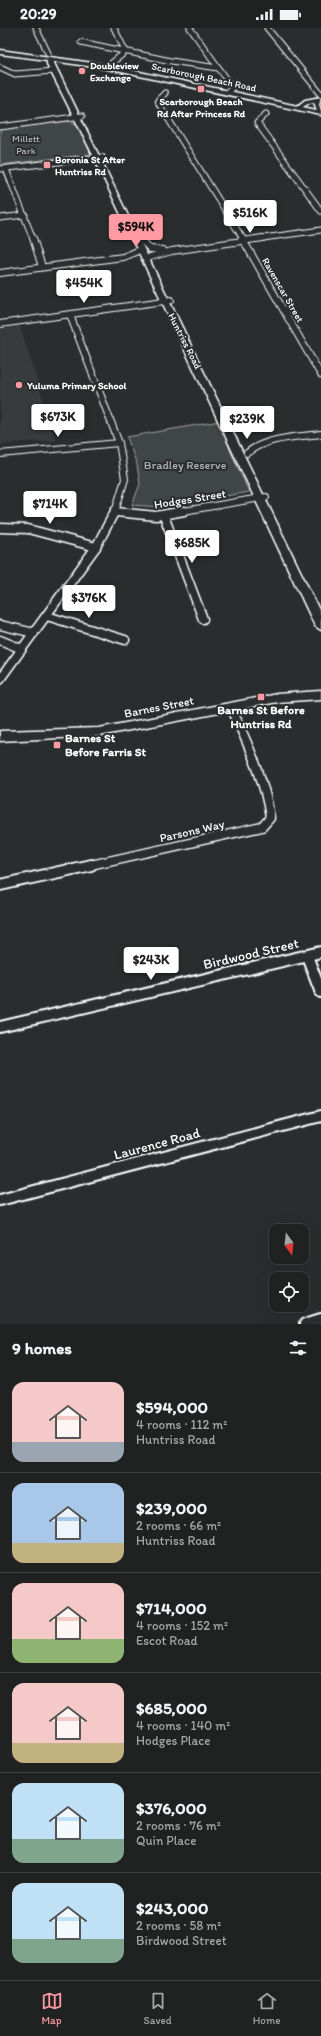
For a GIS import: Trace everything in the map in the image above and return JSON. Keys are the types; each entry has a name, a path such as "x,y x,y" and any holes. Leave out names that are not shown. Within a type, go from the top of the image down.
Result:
{"main road":[{"name":"Scarborough Beach Road","path":"0,52 29,57 53,58 107,67 320,111"},
{"path":"29,57 54,70"},
{"name":"Huntriss Road","path":"53,58 54,70 80,117 142,240 147,258 264,497 321,607"},
{"name":"Huntriss Road","path":"53,58 80,117"},
{"path":"301,108 311,100 321,100"},
{"path":"320,111 316,103 321,100"},
{"name":"Huntriss Road","path":"100,157 140,250 147,258"},
{"name":"Huntriss Road","path":"168,301 247,453 264,497 321,626"},
{"path":"307,695 321,689"},
{"name":"Barnes Street","path":"0,741 101,737 232,710 277,698 321,695"},
{"name":"Barnes Street","path":"0,736 99,732 232,710 321,702"}],"street":[{"name":"Huntriss Road","path":"36,28 53,58"},
{"path":"114,28 125,51"},
{"path":"190,28 232,88 225,91"},
{"path":"267,28 321,94"},
{"path":"82,42 218,68"},
{"path":"107,67 125,51"},
{"path":"0,67 15,74 54,70"},
{"name":"Ravenscar Street","path":"165,93 158,100 159,104 244,241 321,375"},
{"path":"266,114 257,123 321,211"},
{"path":"0,126 80,117"},
{"path":"42,267 25,215 3,169 100,157"},
{"path":"0,218 25,215"},
{"path":"0,273 123,257 147,258 172,251 321,230"},
{"path":"142,240 150,249 172,251"},
{"path":"123,257 140,250"},
{"path":"0,324 168,301"},
{"path":"0,679 96,547 116,512 125,479 119,444 70,315"},
{"path":"247,453 250,449 262,444 321,434"},
{"path":"0,454 20,451 119,444"},
{"name":"Hodges Street","path":"116,512 146,516 164,516 264,497"},
{"path":"164,516 203,619"},
{"path":"0,528 28,529 96,547"},
{"path":"47,616 125,640"},
{"path":"0,625 34,633"},
{"path":"0,640 22,649"},
{"name":"Parsons Way","path":"0,885 262,827 270,818 269,807 250,751 232,710"},
{"name":"Birdwood Street","path":"0,1027 321,952"},
{"path":"307,956 321,992"},
{"name":"Laurence Road","path":"0,1200 321,1116"},
{"path":"306,1324 321,1319"}],"shaded area":[{"name":"Yuluma Primary School","path":"20,326 56,441 22,442 0,445 0,329"}],"green space":[{"name":"Millett Park","path":"68,121 77,124 91,154 0,165 0,129"},
{"name":"Bradley Reserve","path":"220,421 230,450 249,492 161,507 132,505 140,484 137,465 127,437"}],"place":[{"name":"Doubleview Exchange","path":"82,71"},
{"name":"Scarborough Beach Rd After Princess Rd","path":"201,89"},
{"name":"Boronia St After Huntriss Rd","path":"47,165"},
{"name":"Yuluma Primary School","path":"19,385"},
{"name":"Barnes St Before Huntriss Rd","path":"261,697"},
{"name":"Barnes St Before Farris St","path":"57,745"}]}
